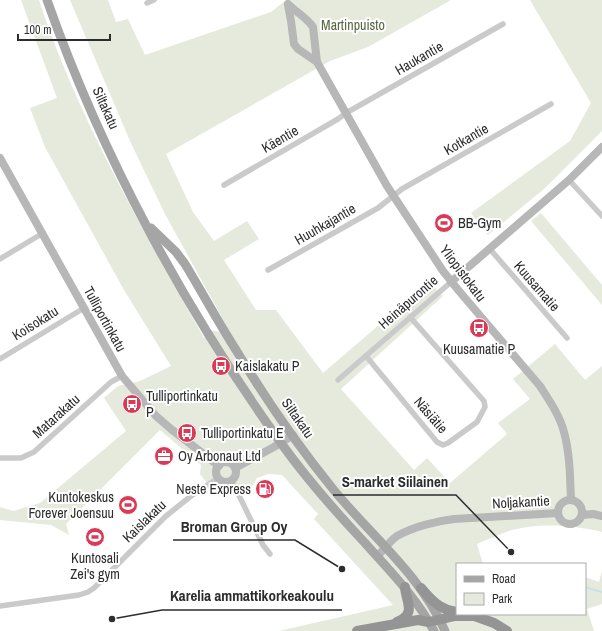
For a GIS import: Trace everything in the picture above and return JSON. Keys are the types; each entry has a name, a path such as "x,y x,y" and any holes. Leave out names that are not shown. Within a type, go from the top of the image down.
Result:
{"highway":[{"path":"392,624 403,620 408,615 409,608 404,587"},
{"path":"421,588 438,606 448,611 456,612"},
{"path":"356,631 418,620 431,626 440,620 455,616 471,615 494,623 507,631"}],"main road":[{"name":"Siltakatu","path":"47,0 108,147 182,290 281,443 330,505 404,587 431,626"},
{"name":"Siltakatu","path":"146,223 176,252 185,264 236,351 267,400 293,436 334,490 421,588 445,631"}],"street":[{"path":"146,3 154,0"},
{"name":"Yliopistokatu","path":"287,2 294,44 298,49 317,62"},
{"name":"Yliopistokatu","path":"287,2 313,27 317,62 393,196 451,282 540,386 555,411 564,432 570,466 571,500"},
{"name":"Haukantie","path":"346,113 502,24"},
{"name":"Kotkantie","path":"393,196 416,181 551,104"},
{"name":"Käentie","path":"224,185 346,113"},
{"name":"Heinäpurontie","path":"338,380 569,180 602,147"},
{"name":"Tulliportinkatu","path":"0,158 122,376 156,416 219,466"},
{"path":"569,180 602,216"},
{"name":"Huuhkajantie","path":"268,270 378,208 393,196"},
{"path":"0,259 43,233"},
{"name":"Kuusamatie","path":"489,248 567,338"},
{"name":"Koisokatu","path":"0,359 84,308"},
{"name":"Näsiätie","path":"366,356 438,442 443,445 477,422 486,407 484,401 410,317"},
{"name":"Matarakatu","path":"0,458 21,458 34,452 111,382 122,376"},
{"path":"235,468 293,436"},
{"path":"226,462 230,463 235,468 236,474 232,480 225,482 218,478 216,472 219,466 226,462"},
{"name":"Kaislakatu","path":"0,606 79,595 88,592 94,588 166,516 191,496 218,478"},
{"path":"232,480 263,545 270,554"},
{"path":"571,500 579,503 582,515 577,522 569,524 562,521 558,513 560,505 563,502 571,500"},
{"name":"Noljakantie","path":"377,556 397,536 424,525 439,521 558,513"},
{"path":"582,515 593,514 602,516"}],"green space":[{"name":"Martinpuisto","path":"21,0 39,0 55,44 92,130 135,215 204,338 210,330 231,334 165,214 130,141 70,0 108,0 116,22 128,19 145,55 271,12 286,0 451,0 368,47 330,61 166,154 193,212 214,241 247,221 259,239 224,260 256,310 276,310 323,373 429,282 443,296 341,389 414,470 427,458 450,483 507,434 498,423 530,399 513,379 555,344 585,380 602,366 602,532 566,526 542,526 518,529 506,532 477,544 483,563 456,563 456,615 586,615 586,577 599,582 602,571 602,604 587,609 594,631 279,631 393,605 314,519 318,514 282,475 268,474 257,478 251,489 232,495 221,496 213,490 200,474 201,465 160,430 66,524 69,535 51,525 0,520 0,507 13,511 40,503 126,431 104,398 118,386 140,381 171,366 124,290 45,147 30,108 57,98"},
{"path":"530,0 602,0 602,131 544,189 488,235 471,213 570,141 591,103"},
{"path":"541,213 602,285 602,305 531,221"}],"waterway":[{"path":"586,587 602,592"}],"place":[{"name":"BB-Gym","path":"444,223"},
{"name":"Kuusamatie P","path":"479,328"},
{"name":"Kaislakatu P","path":"221,366"},
{"name":"Tulliportinkatu P","path":"132,404"},
{"name":"Tulliportinkatu E","path":"187,433"},
{"name":"Oy Arbonaut Ltd","path":"164,456"},
{"name":"Neste Express","path":"265,489"},
{"name":"Kuntokeskus Forever Joensuu","path":"128,505"},
{"name":"Kuntosali Zei's gym","path":"95,537"},
{"name":"S-market Siilainen","path":"511,552"},
{"name":"Broman Group Oy","path":"342,569"},
{"name":"Karelia ammattikorkeakoulu","path":"112,619"}]}
